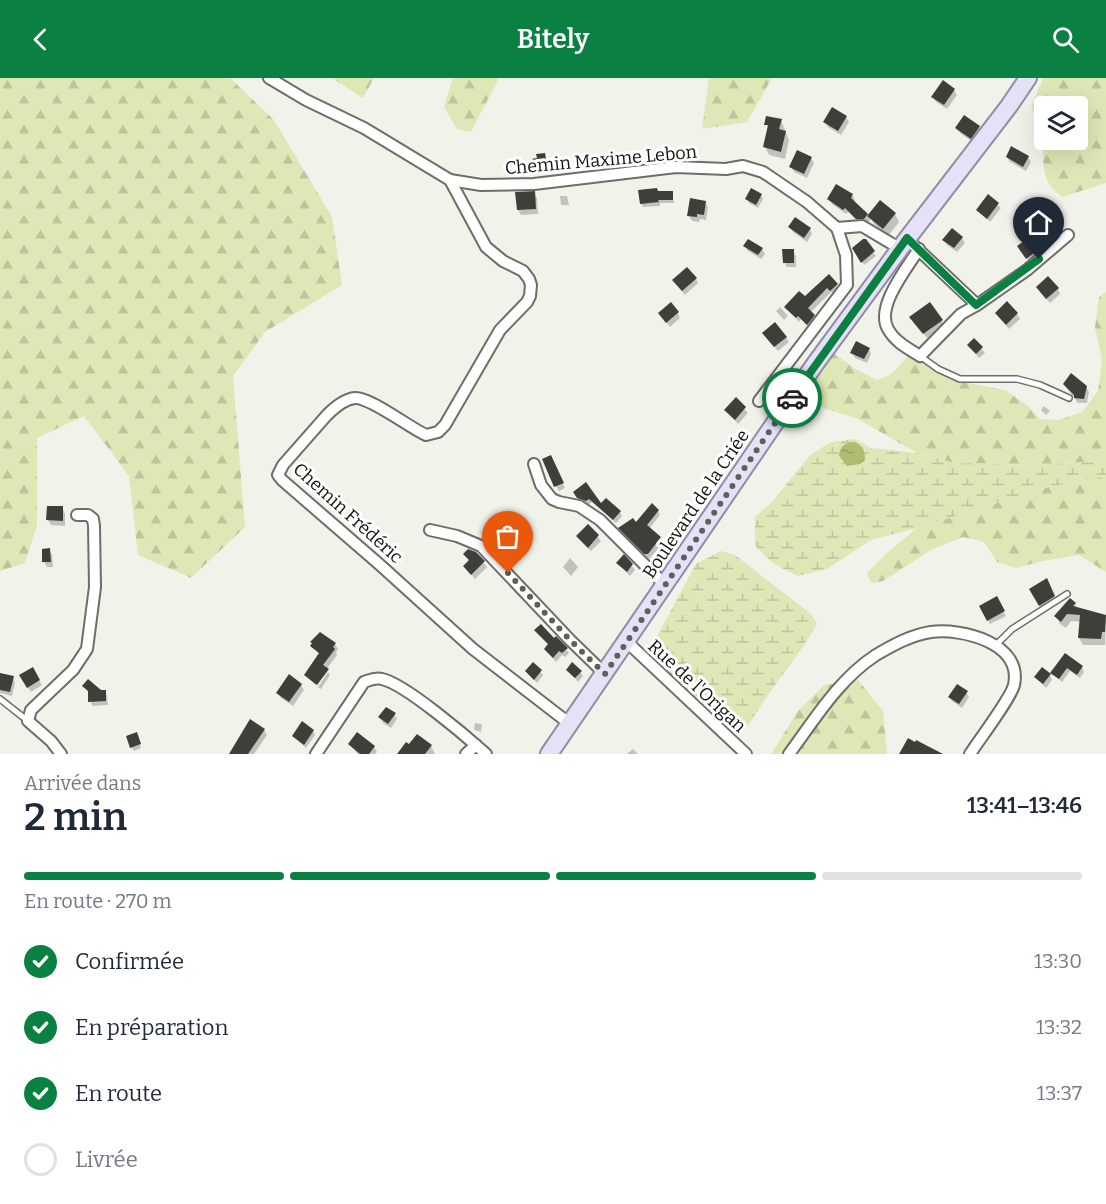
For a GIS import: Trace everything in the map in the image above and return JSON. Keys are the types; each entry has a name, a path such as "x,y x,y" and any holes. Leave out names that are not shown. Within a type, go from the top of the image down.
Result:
{"main road":[{"name":"Boulevard de la Criée","path":"549,754 815,364 908,245 1028,78"}],"street":[{"name":"Chemin Maxime Lebon","path":"269,78 306,100 364,128 450,180 481,185 534,184 676,167 726,169 743,166 763,172 807,202 837,228"},
{"name":"Chemin Frédéric","path":"450,180 486,247 503,261 523,271 529,279 531,291 527,302 500,330 445,425 438,432 426,435 364,399 350,399 327,415 283,465 278,475 473,649 570,724"},
{"path":"759,401 800,350 847,285 846,255 837,228 862,226 908,245 976,305"},
{"path":"908,245 884,320 887,328 898,341 920,356 961,314 1027,270 1068,235"},
{"path":"800,350 815,364"},
{"path":"534,464 541,485 552,499 579,506 600,520 665,585"},
{"path":"61,754 51,741 28,721 31,710 73,670 87,649 95,587 94,526 93,519 88,515 77,515"},
{"path":"430,530 458,536 481,546 605,674"},
{"path":"789,754 838,688 867,662 894,645 914,636 931,632 976,636 1002,650 1012,660 1015,667 1012,689 970,754"},
{"name":"Rue de l'Origan","path":"626,641 746,754"},
{"path":"316,754 364,682 374,678 383,679 411,694 486,754"},
{"path":"466,754 476,745"}],"lane":[{"path":"920,356 938,369 960,379 1017,379 1040,385 1069,398"},
{"path":"994,646 1012,629 1067,594"},
{"path":"0,699 28,721"}],"green space":[{"path":"0,78 230,78 274,120 332,217 342,285 265,332 233,376 245,527 191,578 138,555 129,476 84,416 37,438 37,525 25,563 0,571"},
{"path":"332,78 374,78 363,98"},
{"path":"453,78 499,78 471,132 457,129 444,107"},
{"path":"709,78 772,78 747,122 702,129"},
{"path":"1043,78 1106,78 1106,183 1062,197 1048,182 1043,150 1088,150 1088,96 1036,96"},
{"path":"1106,292 1106,461 1038,465 954,463 917,453 858,419 823,408 811,391 822,364 834,353 854,368 877,380 896,370 909,353 946,376 1005,390 1028,406 1040,419 1059,420 1082,412 1098,391 1102,360 1095,327 1099,297"},
{"path":"855,439 871,448 917,453 954,463 1038,465 1106,461 1106,476 1048,487 871,540 827,569 798,576 774,564 755,546 755,517 773,501 810,455 831,442"},
{"path":"1106,476 1106,572 1079,555 1016,568 997,562 984,542 963,537 931,550 883,581 871,583 867,573 917,528 1048,487"},
{"path":"721,551 735,555 811,614 817,624 749,725 735,727 711,712 664,668 656,638 696,564"},
{"path":"858,680 883,711 887,754 771,754 798,711 824,685"}],"water":[{"path":"855,442 863,449 865,460 860,464 847,466 839,456 840,450 845,444"}],"building":[{"path":"943,80 955,89 944,105 931,97"},
{"path":"832,107 847,116 838,131 823,122"},
{"path":"964,115 980,126 971,139 955,128"},
{"path":"766,116 782,119 779,129 786,131 781,152 763,147 768,125 764,125"},
{"path":"1011,146 1029,156 1023,167 1006,157"},
{"path":"797,150 812,157 804,174 789,167"},
{"path":"545,153 547,164 533,166 532,159 537,158 536,154"},
{"path":"836,184 853,194 851,198 868,214 864,219 856,219 845,208 843,210 827,199"},
{"path":"657,188 658,191 673,191 673,200 658,200 659,202 640,204 638,190"},
{"path":"751,188 762,194 756,205 745,199"},
{"path":"535,191 536,209 517,210 515,192"},
{"path":"988,194 999,203 987,219 976,210"},
{"path":"690,198 706,201 704,215 687,216"},
{"path":"880,200 896,213 883,229 867,216"},
{"path":"795,217 811,228 804,238 788,227"},
{"path":"952,228 963,237 954,248 942,240"},
{"path":"1031,236 1041,248 1026,259 1017,246"},
{"path":"748,239 763,248 758,255 743,246"},
{"path":"866,239 875,251 861,263 852,248"},
{"path":"782,249 794,249 794,263 783,263"},
{"path":"687,267 697,278 682,291 672,280"},
{"path":"829,274 838,284 830,291 827,288 808,308 815,315 807,325 784,307 799,291 805,296"},
{"path":"1048,276 1059,288 1046,299 1036,287"},
{"path":"1007,301 1018,313 1006,325 995,313"},
{"path":"671,302 679,312 666,323 658,313"},
{"path":"930,302 943,320 923,334 909,317"},
{"path":"775,322 787,337 774,347 762,333"},
{"path":"974,338 983,347 976,354 967,345"},
{"path":"856,341 870,348 864,359 850,353"},
{"path":"1071,373 1087,386 1084,399 1074,398 1074,395 1063,384"},
{"path":"736,397 746,407 735,420 724,410"},
{"path":"551,455 564,483 554,487 542,459"},
{"path":"586,482 601,503 606,498 621,511 613,520 589,499 586,501 577,498 573,492"},
{"path":"652,503 659,510 647,525 661,537 648,554 644,554 618,528 633,518 636,522"},
{"path":"47,506 63,506 63,521 46,520"},
{"path":"588,524 599,535 588,548 576,536"},
{"path":"50,548 51,562 42,562 42,549"},
{"path":"468,549 476,552 485,561 471,575 463,566 469,560 463,554"},
{"path":"624,554 633,564 627,572 616,563"},
{"path":"1047,578 1055,596 1039,606 1029,589"},
{"path":"997,596 1005,611 987,621 979,606"},
{"path":"1070,598 1076,603 1073,606 1106,615 1105,632 1102,632 1101,639 1078,638 1080,615 1067,614 1061,622 1054,616"},
{"path":"541,624 554,638 556,636 568,648 562,653 559,651 553,658 544,649 548,644 534,630"},
{"path":"320,632 336,643 333,647 335,649 323,665 329,669 317,685 304,675 319,653 310,646 312,643 310,642"},
{"path":"1065,653 1083,666 1077,675 1067,668 1059,679 1050,673"},
{"path":"533,662 542,670 534,680 525,671"},
{"path":"572,662 582,671 575,678 566,670"},
{"path":"33,667 40,680 27,688 19,675"},
{"path":"1042,667 1051,674 1043,684 1034,677"},
{"path":"0,673 14,676 10,692 0,690"},
{"path":"289,674 302,684 289,702 276,693"},
{"path":"88,679 101,690 106,690 106,701 88,702 88,691 82,686"},
{"path":"957,684 968,691 959,704 948,697"},
{"path":"386,707 396,713 388,724 378,717"},
{"path":"250,719 265,729 248,754 229,754"},
{"path":"302,721 314,730 304,745 292,736"},
{"path":"137,732 141,744 130,748 126,736"},
{"path":"357,732 375,746 369,754 360,754 348,744"},
{"path":"417,734 432,745 425,754 397,754 406,742 409,744"},
{"path":"908,738 915,742 916,740 943,754 899,754"}],"way so far":[{"path":"508,573 605,674 792,398"}],"route":[{"path":"792,398 907,238 976,305 1027,270 1039,259"}]}
